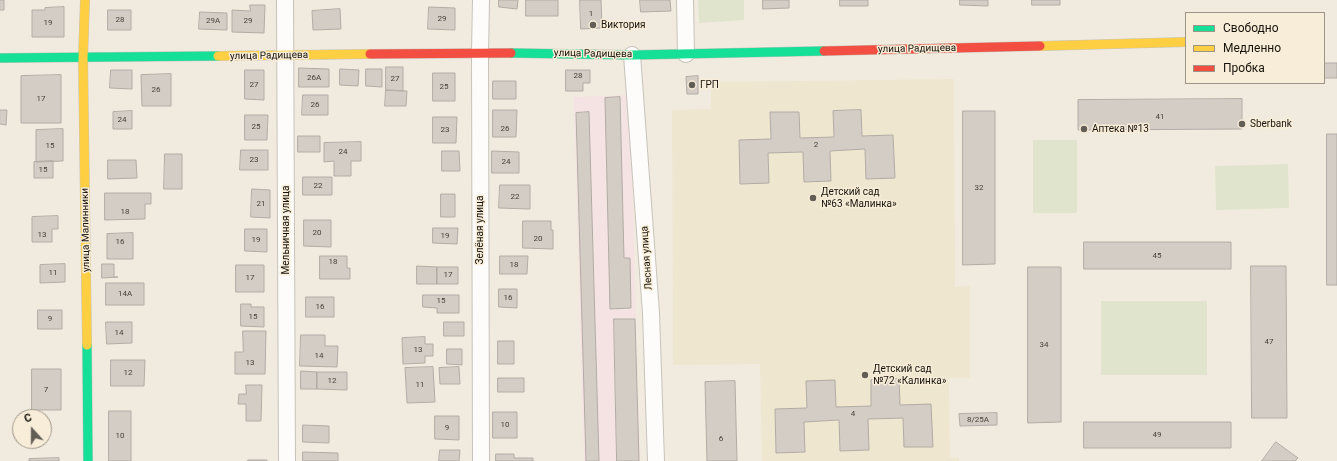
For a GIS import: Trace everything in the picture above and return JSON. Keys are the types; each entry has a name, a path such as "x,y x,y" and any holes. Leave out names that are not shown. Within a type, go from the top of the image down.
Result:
{"street":[{"name":"улица Малинники","path":"85,0 84,58 88,326 88,461"},
{"name":"Мельничная улица","path":"285,0 284,56 287,461"},
{"name":"Зелёная улица","path":"481,0 481,461"},
{"path":"685,0 686,54"},
{"name":"улица Радищева","path":"0,58 480,53 632,55 1185,42"},
{"name":"Лесная улица","path":"632,55 650,314 656,461"}],"shaded area":[{"name":"Детский сад №63 «Малинка»","path":"954,79 955,287 970,286 970,378 949,378 950,458 959,458 959,461 762,461 760,364 673,365 672,110 711,109 711,82"},
{"path":"630,95 640,461 584,461 574,97"}],"green space":[{"path":"698,0 744,0 744,20 699,23"},
{"path":"1033,140 1077,140 1077,213 1033,213"},
{"path":"1288,164 1289,208 1216,210 1215,166"},
{"path":"1101,301 1207,301 1207,375 1101,375"}],"building":[{"path":"0,0 4,0 4,10 0,10"},
{"path":"499,0 518,0 517,9 499,7"},
{"path":"526,0 558,0 558,16 526,16"},
{"path":"580,0 601,0 602,28 581,29"},
{"path":"640,0 670,0 671,11 641,12"},
{"path":"763,0 789,0 789,8 763,9"},
{"path":"840,0 868,0 868,6 840,6"},
{"path":"960,0 988,0 988,6 960,5"},
{"path":"1032,0 1060,0 1060,5 1032,5"},
{"path":"250,5 265,5 264,33 232,32 232,10 250,11"},
{"path":"64,7 64,37 32,37 32,10 45,10 45,8"},
{"path":"429,7 455,8 455,30 428,29"},
{"path":"340,9 341,29 313,30 312,11"},
{"path":"108,10 131,10 131,30 108,30"},
{"path":"200,12 227,13 227,30 199,29"},
{"path":"1325,63 1337,63 1337,78 1325,78"},
{"path":"386,67 403,67 403,91 386,90"},
{"path":"299,68 329,69 329,87 299,87"},
{"path":"340,69 359,70 358,86 340,85"},
{"path":"366,69 382,69 382,87 366,86"},
{"path":"111,70 132,70 132,89 110,88"},
{"path":"245,70 264,70 264,100 245,99"},
{"path":"566,70 590,70 590,83 583,83 583,91 566,91"},
{"path":"433,73 455,73 455,101 433,101"},
{"path":"171,74 171,106 142,106 141,75"},
{"path":"61,75 61,123 21,123 21,76"},
{"name":"ГРП","path":"698,76 698,94 687,94 686,77"},
{"path":"493,81 516,81 516,99 493,99"},
{"path":"386,90 407,91 406,106 385,106"},
{"path":"303,95 328,95 328,115 302,115"},
{"path":"620,97 624,258 630,258 631,308 610,309 605,98"},
{"path":"1242,99 1242,129 1078,130 1078,100"},
{"path":"0,110 7,110 6,125 0,124"},
{"path":"493,110 517,110 516,137 493,137"},
{"path":"861,110 862,136 893,135 895,178 866,179 865,149 830,151 831,181 804,182 803,152 768,153 769,183 740,184 739,140 771,139 770,112 799,112 800,138 834,137 833,111"},
{"path":"132,111 132,129 113,129 113,112"},
{"path":"963,111 995,111 995,264 963,265"},
{"path":"589,112 599,461 586,461 576,113"},
{"path":"245,115 268,115 267,140 245,140"},
{"path":"433,117 457,117 456,143 433,143"},
{"path":"63,129 63,161 36,162 36,130"},
{"path":"1327,134 1337,134 1337,285 1327,285"},
{"path":"298,136 320,136 320,152 298,152"},
{"path":"361,142 361,161 351,161 351,176 334,176 334,161 324,162 324,143"},
{"path":"241,150 268,150 268,170 240,170"},
{"path":"442,151 459,151 460,171 442,171"},
{"path":"492,151 519,152 519,173 492,173"},
{"path":"165,154 182,154 182,189 164,189"},
{"path":"108,160 136,160 137,178 108,179"},
{"path":"53,161 53,178 34,178 34,162"},
{"path":"303,177 332,177 332,195 303,195"},
{"path":"500,185 530,185 530,209 499,208"},
{"path":"252,189 270,190 270,218 251,217"},
{"path":"105,193 151,193 151,204 145,204 145,219 105,220"},
{"path":"441,194 455,194 455,217 441,217"},
{"path":"58,216 58,229 52,229 52,242 32,242 32,217"},
{"path":"304,220 331,220 331,247 304,246"},
{"path":"523,221 551,221 551,230 553,230 553,249 523,248"},
{"path":"433,228 458,228 457,244 433,243"},
{"path":"245,229 267,229 267,252 245,251"},
{"path":"133,233 133,259 107,259 107,234"},
{"path":"1084,242 1231,242 1231,269 1084,269"},
{"path":"320,256 347,256 347,268 350,268 350,279 320,279"},
{"path":"500,256 528,256 527,274 500,274"},
{"path":"65,264 65,282 40,283 40,265"},
{"path":"102,264 114,264 114,277 118,277 102,278"},
{"path":"236,265 264,265 264,292 236,292"},
{"path":"417,266 437,267 437,284 417,284"},
{"path":"1251,266 1286,266 1287,418 1252,418"},
{"path":"437,267 458,267 458,284 437,284"},
{"path":"1028,267 1061,267 1061,422 1028,423"},
{"path":"106,283 144,283 144,305 106,305"},
{"path":"499,289 517,289 517,308 499,307"},
{"path":"423,295 459,295 459,313 437,313 437,308 423,307"},
{"path":"306,297 334,297 334,317 306,317"},
{"path":"241,304 251,304 251,307 264,307 264,327 241,326"},
{"path":"38,310 62,310 62,329 38,329"},
{"path":"614,319 635,319 639,461 617,461"},
{"path":"106,322 132,322 132,343 107,344"},
{"path":"444,322 464,322 464,336 444,336"},
{"path":"243,331 266,331 265,374 235,374 235,352 243,352"},
{"path":"301,335 325,335 325,346 338,346 337,367 300,366"},
{"path":"425,337 425,344 433,344 433,356 425,356 425,363 403,364 402,338"},
{"path":"498,341 514,341 514,364 498,364"},
{"path":"447,349 462,349 462,365 447,364"},
{"path":"111,360 145,360 144,386 111,386"},
{"path":"433,367 435,402 407,403 405,368"},
{"path":"459,367 460,384 440,384 439,368"},
{"path":"32,369 61,369 61,410 32,409"},
{"path":"301,371 317,372 317,389 301,389"},
{"path":"317,372 347,372 347,390 317,389"},
{"path":"498,378 524,378 524,392 498,392"},
{"path":"899,379 900,405 931,404 933,447 904,447 903,418 868,419 869,450 840,451 839,420 804,422 805,452 776,453 775,409 807,408 806,381 835,380 836,407 871,406 871,380"},
{"path":"735,381 737,461 707,461 705,382"},
{"path":"246,385 262,385 261,421 246,421 246,404 238,404 239,394 246,394"},
{"path":"109,411 131,411 131,461 109,461"},
{"path":"493,412 517,412 517,438 493,438"},
{"path":"997,413 997,425 960,426 959,414"},
{"path":"435,416 459,416 459,440 435,439"},
{"path":"1084,422 1231,422 1231,448 1084,448"},
{"path":"303,425 329,426 329,443 303,442"},
{"path":"1276,442 1298,458 1295,461 1262,461"},
{"path":"440,450 460,450 459,461 439,461"},
{"path":"303,452 338,453 338,461 303,461"},
{"path":"496,454 514,454 514,458 533,458 533,461 496,461"},
{"path":"59,458 59,461 29,461 29,459"},
{"path":"267,460 267,461 248,461"}],"traffic: fast":[{"path":"511,53 632,55 824,51"},
{"path":"0,58 218,56"},
{"path":"87,345 88,461"}],"traffic: slow":[{"path":"85,0 83,58 87,345"},
{"path":"1040,46 1185,42"},
{"path":"218,56 370,54"}],"traffic: jam":[{"path":"824,51 1040,46"},
{"path":"370,54 511,53"}],"place":[{"name":"Виктория","path":"593,25"},
{"name":"ГРП","path":"692,85"},
{"name":"Sberbank","path":"1242,124"},
{"name":"Аптека №13","path":"1084,129"},
{"name":"Детский сад №63 «Малинка»","path":"813,198"},
{"name":"Детский сад №72 «Калинка»","path":"865,375"}]}
